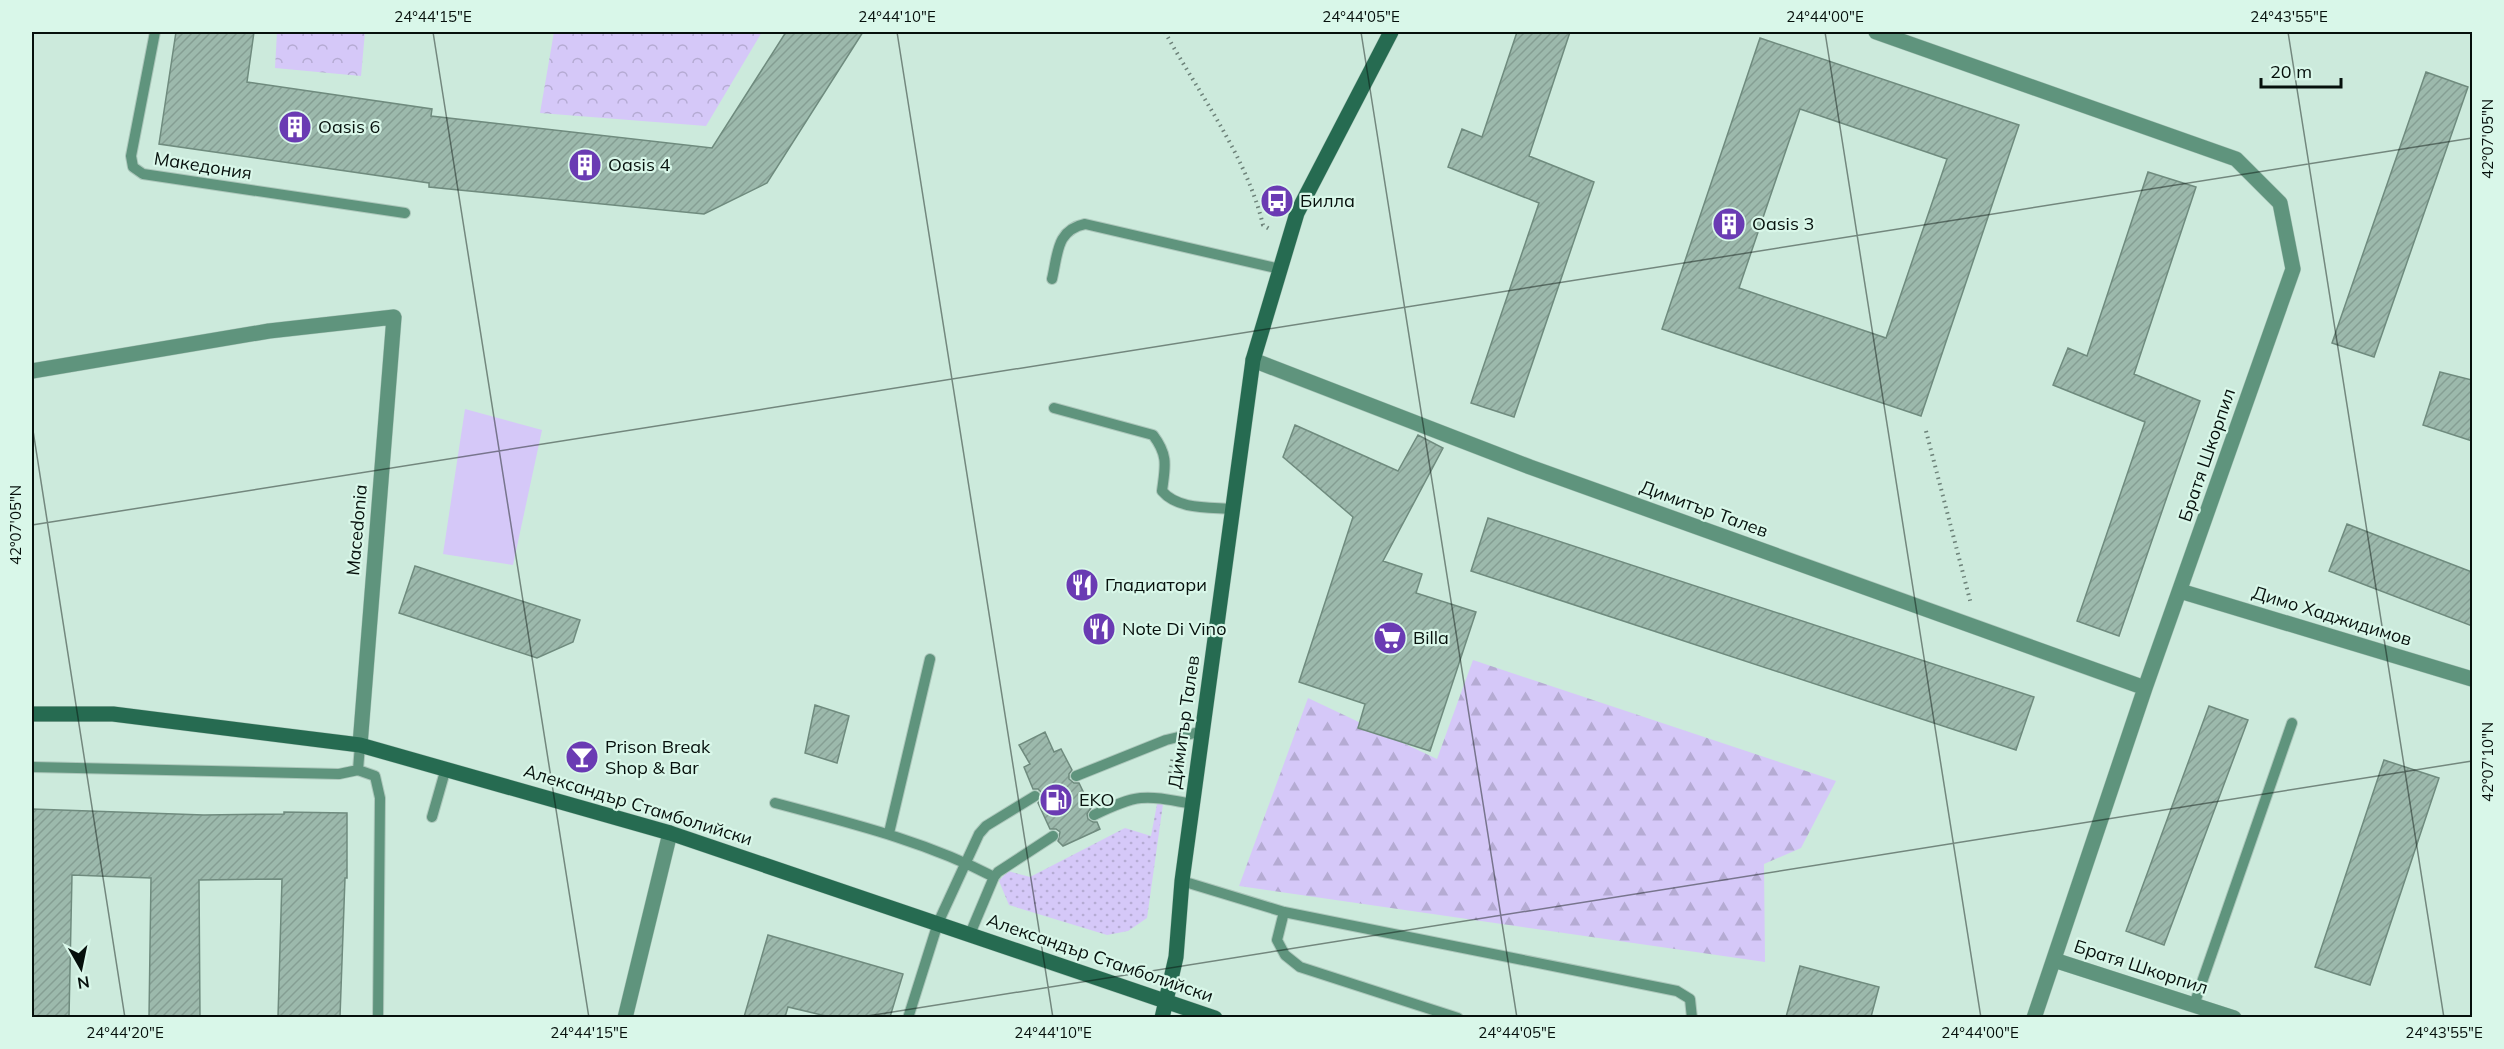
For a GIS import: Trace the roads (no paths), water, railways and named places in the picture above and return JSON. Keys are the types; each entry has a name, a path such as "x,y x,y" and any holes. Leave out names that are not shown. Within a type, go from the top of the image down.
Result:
{"street":[{"name":"Димитър Талев","path":"1162,1017 1176,957 1182,881 1253,360 1297,213 1391,32"},
{"name":"Братя Шкорпил","path":"1876,32 2236,159 2280,203 2293,269 2145,688 2054,960 2234,1017"},
{"name":"Macedonia","path":"32,371 269,331 394,318 360,746"},
{"name":"Димитър Талев","path":"1253,360 1530,467 2145,688"},
{"name":"Димо Хаджидимов","path":"2180,591 2472,679"},
{"name":"Александър Стамболийски","path":"32,714 113,714 360,746 446,768 670,833 1215,1017"},
{"path":"625,1017 670,833"},
{"path":"2034,1017 2054,960"}],"lane":[{"name":"Македония","path":"155,32 131,156 133,167 143,174 405,213"},
{"path":"1052,279 1064,233 1073,226 1085,224 1280,269"},
{"path":"1054,408 1153,435 1162,447 1166,458 1162,491 1169,500 1233,509"},
{"path":"889,833 930,659"},
{"path":"2194,1005 2292,723"},
{"path":"1076,776 1166,740 1203,731"},
{"path":"358,770 360,746"},
{"path":"32,767 318,776 358,770 375,776 380,798 378,1017"},
{"path":"432,817 446,768"},
{"path":"908,1017 938,922 979,834 986,826 1035,796"},
{"path":"1094,815 1137,797 1150,796 1193,804"},
{"path":"775,802 889,833 965,863 993,877"},
{"path":"970,934 993,877 1004,867 1053,836"},
{"path":"1182,881 1284,912 1677,991 1690,999 1692,1017"},
{"path":"1284,912 1277,940 1285,955 1300,967 1458,1017"}],"place":[{"name":"Oasis 6","path":"295,127"},
{"name":"Oasis 4","path":"585,165"},
{"name":"Билла","path":"1277,201"},
{"name":"Oasis 3","path":"1729,224"},
{"name":"Гладиатори","path":"1082,585"},
{"name":"Note Di Vino","path":"1099,629"},
{"name":"Billa","path":"1390,638"},
{"name":"Prison Break Shop & Bar","path":"582,757"},
{"name":"EKO","path":"1056,800"}]}
